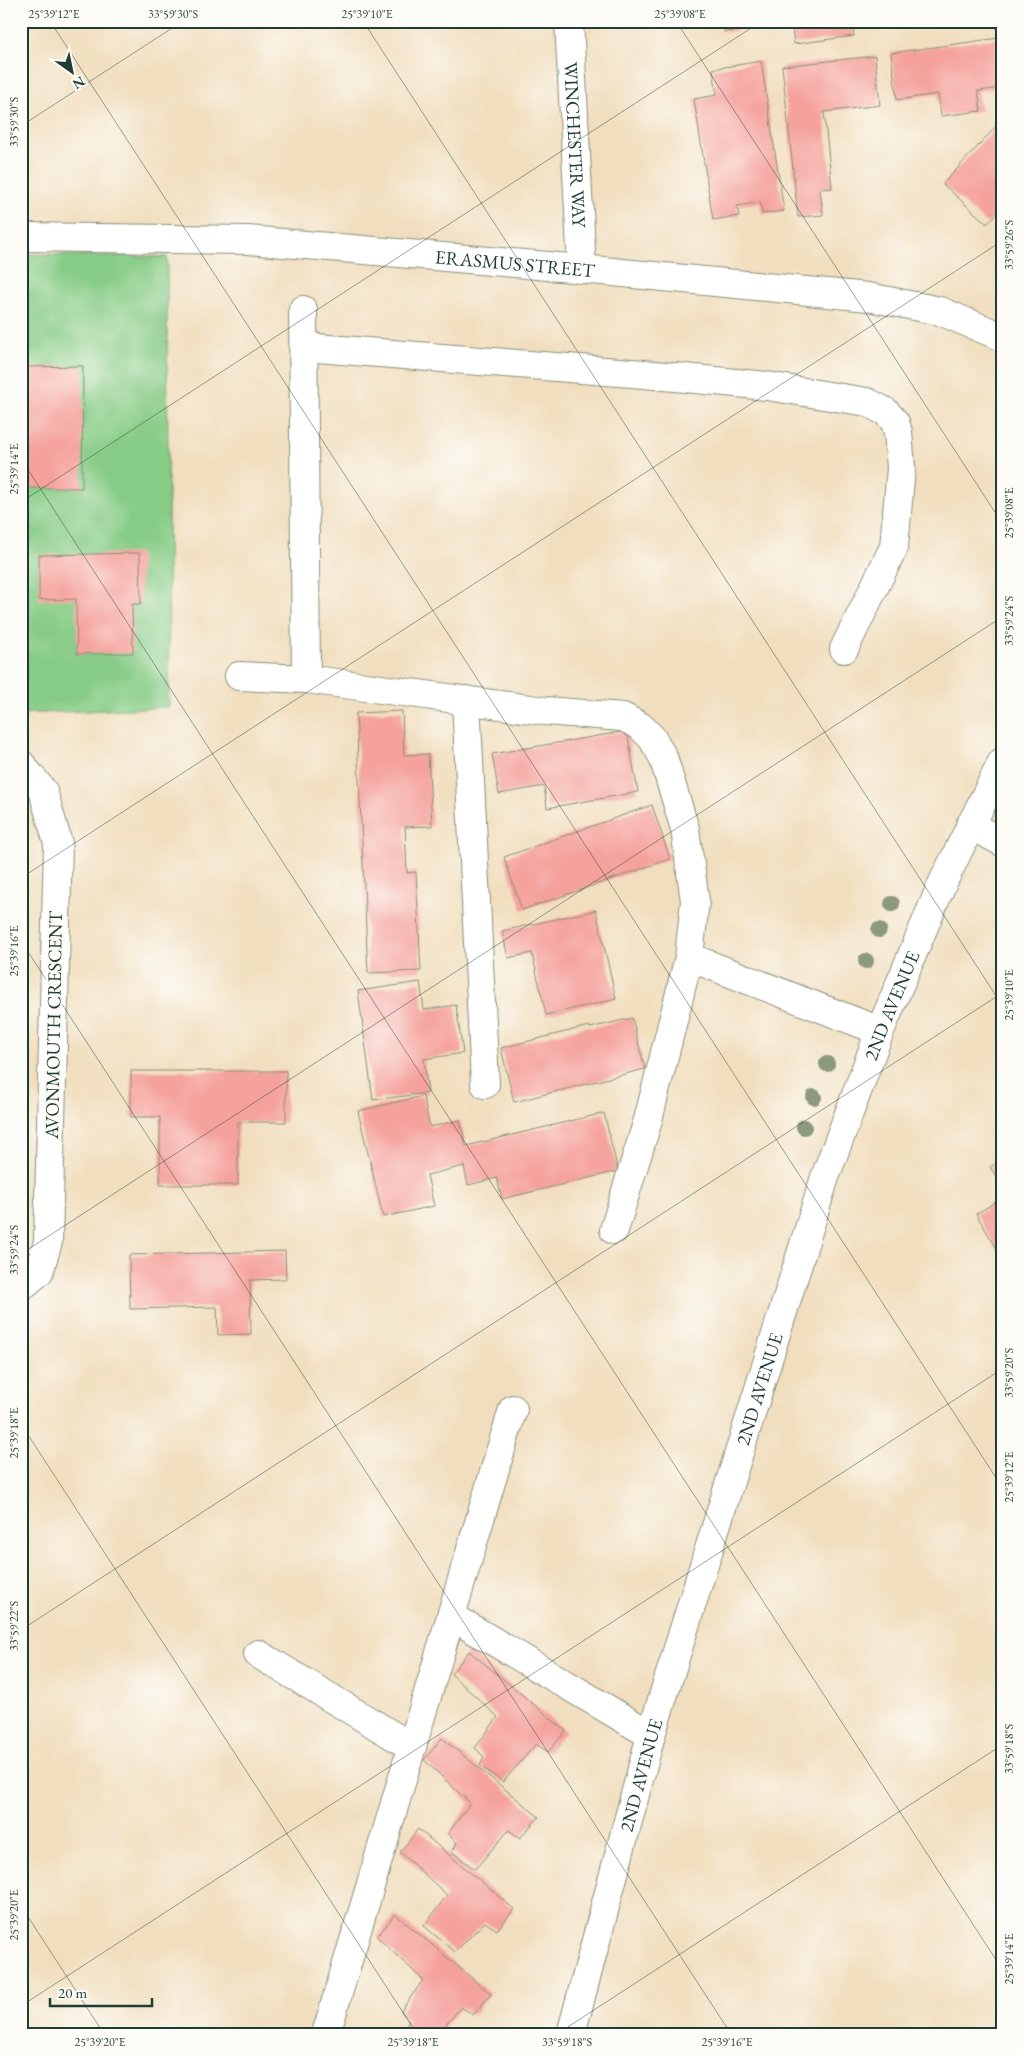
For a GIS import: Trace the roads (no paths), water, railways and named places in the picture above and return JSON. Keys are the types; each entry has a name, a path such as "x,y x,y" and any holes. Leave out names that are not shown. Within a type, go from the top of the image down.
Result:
{"street":[{"name":"WINCHESTER WAY","path":"570,21 582,269"},
{"name":"ERASMUS STREET","path":"21,238 248,240 582,269 868,298 940,311 1002,337"},
{"path":"303,310 306,679"},
{"path":"304,347 644,374 766,386 867,402 886,412 895,422 898,432 901,468 894,547 844,649"},
{"path":"238,676 306,679 545,711 623,716 640,726 652,738 663,757 685,828 695,901 689,957 648,1120 614,1230"},
{"path":"466,700 485,1084"},
{"name":"2ND AVENUE","path":"571,2034 651,1735 825,1177 880,1032 942,884 1002,762"},
{"name":"AVONMOUTH CRESCENT","path":"21,764 43,791 58,843 48,1242 39,1272 21,1287"},
{"path":"970,825 1002,842"},
{"path":"689,957 880,1032"},
{"path":"326,2034 513,1409"},
{"path":"451,1616 651,1735"},
{"path":"258,1654 412,1747"}]}
